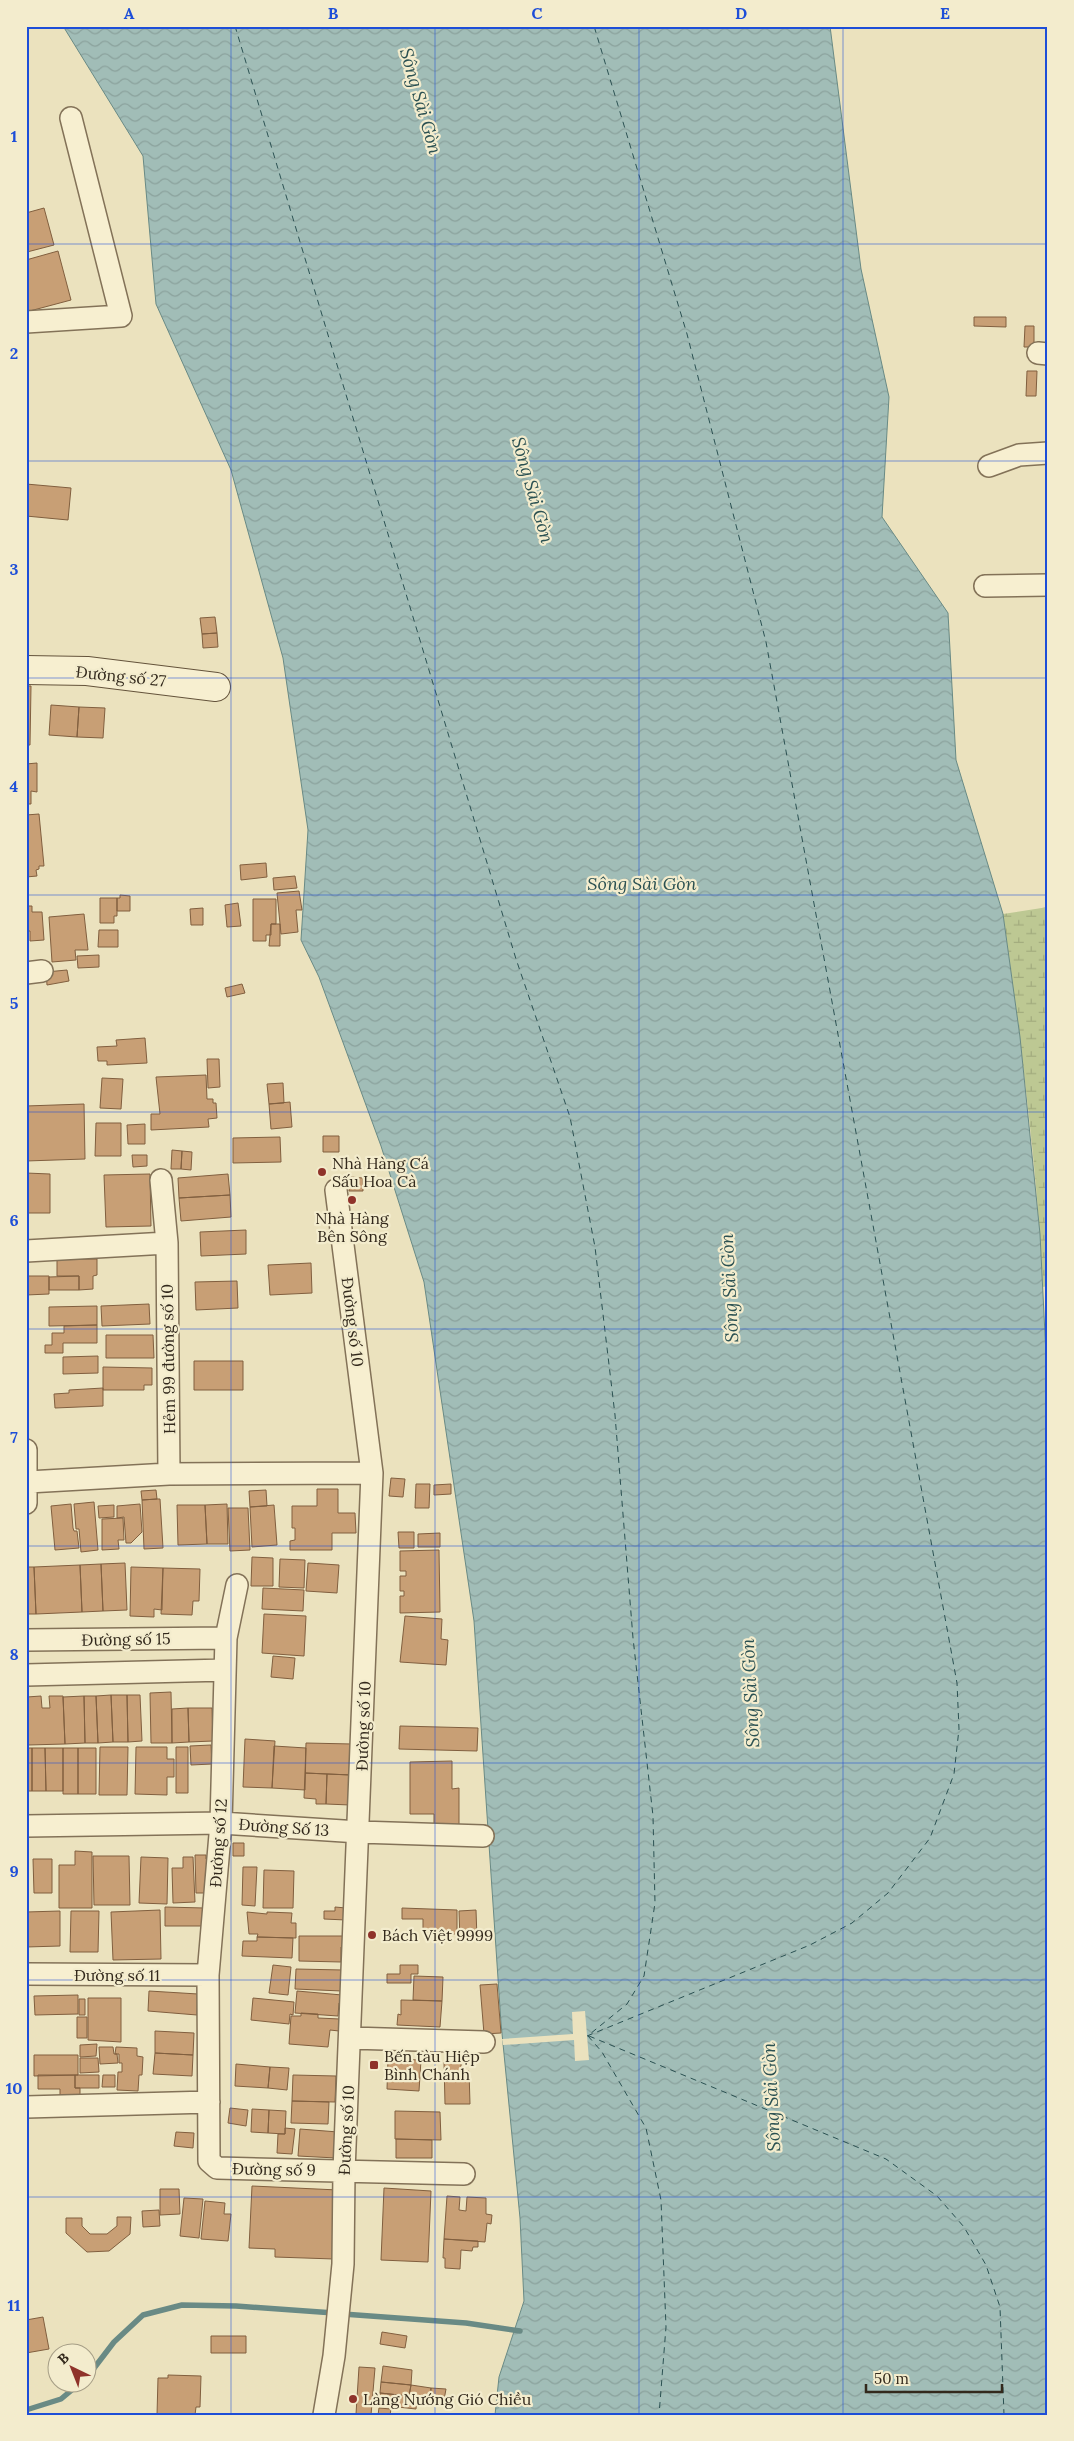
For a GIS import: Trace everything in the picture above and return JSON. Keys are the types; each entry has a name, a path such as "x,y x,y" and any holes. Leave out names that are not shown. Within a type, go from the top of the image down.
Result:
{"street":[{"path":"26,322 121,316 71,118"},
{"path":"989,466 1019,455 1048,453"},
{"path":"985,586 1048,585"},
{"name":"Đường số 27","path":"26,670 87,671 216,688"},
{"name":"Hẻm 99 đường số 10","path":"161,1180 167,1243 169,1474"},
{"name":"Đường số 10","path":"324,2415 334,2356 343,2264 344,2171 351,2038 372,1473 336,1190"},
{"path":"26,1251 167,1243"},
{"path":"26,1450 27,1492 169,1474 372,1473"},
{"name":"Đường số 12","path":"209,2102 208,1975 221,1823 226,1638 237,1585"},
{"name":"Đường số 15","path":"26,1640 226,1638"},
{"path":"96,1673 99,1639"},
{"name":"Đường số 15","path":"26,1674 225,1670"},
{"name":"Đường Số 13","path":"26,1826 221,1823 359,1832 483,1836"},
{"name":"Đường số 11","path":"26,1974 208,1975"},
{"path":"351,2038 484,2042"},
{"path":"26,2107 209,2102"},
{"name":"Đường số 9","path":"209,2102 209,2161 217,2168 464,2174"}],"green space":[{"path":"1048,907 1048,1286 1043,1287 1037,1193 1022,1054 1003,914"}],"water":[{"name":"Sông Sài Gòn","path":"63,26 830,26 861,269 889,397 882,517 948,613 956,760 1003,914 1020,1037 1040,1234 1048,1395 1048,2415 495,2415 499,2377 524,2301 520,2218 501,2023 474,1621 424,1282 381,1146 319,977 301,940 308,830 283,658 231,470 156,304 143,156"}],"pier":[{"path":"585,2011 589,2060 575,2061 574,2040 503,2045 502,2039 573,2034 572,2012"}],"building":[{"path":"44,208 54,245 27,252 26,213"},
{"path":"58,251 71,300 26,312 26,260"},
{"path":"974,317 1006,317 1006,327 974,326"},
{"path":"1025,326 1034,326 1034,347 1024,347"},
{"path":"1027,371 1037,371 1036,396 1026,396"},
{"path":"26,484 71,488 68,520 26,516"},
{"path":"215,617 217,633 202,634 200,618"},
{"path":"217,633 218,647 203,648 202,634"},
{"path":"26,686 31,686 30,745 26,745"},
{"path":"51,705 79,707 77,737 49,735"},
{"path":"79,707 105,708 103,738 77,737"},
{"path":"37,763 37,792 31,791 31,804 26,804 26,764"},
{"path":"39,814 44,866 39,866 39,869 36,870 37,876 26,877 26,815"},
{"path":"266,863 267,877 241,880 240,865"},
{"path":"295,876 297,888 274,890 273,878"},
{"path":"299,891 302,910 296,910 298,932 281,934 277,893"},
{"path":"120,895 130,896 130,911 117,911 117,898 120,898"},
{"path":"100,898 117,898 117,916 114,916 114,923 100,923"},
{"path":"253,899 276,899 276,924 271,924 271,935 266,935 266,941 253,941"},
{"path":"238,903 241,926 227,927 225,905"},
{"path":"26,906 32,906 32,912 42,912 44,940 30,941 30,931 26,931"},
{"path":"203,908 203,925 191,925 190,909"},
{"path":"84,914 88,950 75,950 76,960 52,962 49,917"},
{"path":"271,924 280,924 280,946 269,946"},
{"path":"99,930 118,930 118,947 98,947"},
{"path":"99,955 99,967 78,968 77,956"},
{"path":"67,970 69,981 47,985 46,972"},
{"path":"242,984 245,993 227,997 225,988"},
{"path":"145,1038 147,1063 107,1065 107,1061 98,1061 97,1047 117,1046 116,1040"},
{"path":"207,1059 219,1059 220,1087 208,1088"},
{"path":"206,1075 207,1099 213,1099 213,1103 216,1103 217,1118 208,1119 209,1127 151,1130 151,1114 160,1114 156,1077"},
{"path":"102,1078 123,1079 121,1109 100,1108"},
{"path":"283,1083 284,1103 269,1104 267,1084"},
{"path":"290,1102 292,1127 271,1129 269,1104"},
{"path":"84,1104 85,1159 26,1161 26,1106"},
{"path":"96,1123 121,1123 121,1156 95,1156"},
{"path":"145,1124 145,1144 128,1144 127,1125"},
{"path":"323,1136 339,1136 339,1152 323,1152"},
{"path":"280,1137 281,1162 233,1163 233,1138"},
{"path":"172,1150 182,1151 181,1169 171,1169"},
{"path":"182,1151 192,1152 191,1170 181,1169"},
{"path":"132,1155 147,1155 147,1166 133,1167"},
{"path":"26,1173 50,1174 50,1213 26,1213"},
{"path":"150,1174 151,1226 106,1227 104,1175"},
{"path":"228,1174 230,1195 179,1198 178,1178"},
{"path":"350,1177 363,1178 363,1191 349,1191"},
{"path":"230,1195 231,1217 181,1221 179,1198"},
{"path":"246,1230 246,1254 201,1256 200,1232"},
{"path":"57,1259 97,1259 97,1275 93,1276 93,1289 79,1290 79,1276 57,1276"},
{"path":"311,1263 312,1293 270,1295 268,1265"},
{"path":"26,1276 49,1276 49,1294 26,1295"},
{"path":"79,1276 79,1290 49,1290 49,1277"},
{"path":"237,1281 238,1308 196,1310 195,1282"},
{"path":"149,1304 150,1324 102,1326 101,1306"},
{"path":"97,1306 97,1325 49,1326 49,1307"},
{"path":"97,1325 97,1343 63,1343 63,1353 45,1353 45,1345 52,1345 52,1333 64,1333 64,1326"},
{"path":"106,1335 153,1335 154,1358 106,1358"},
{"path":"98,1356 98,1373 63,1374 63,1357"},
{"path":"194,1361 243,1361 243,1390 194,1390"},
{"path":"103,1367 152,1368 152,1385 144,1385 144,1390 103,1390"},
{"path":"103,1388 103,1406 55,1408 54,1394 69,1393 69,1390"},
{"path":"391,1478 405,1479 403,1497 389,1496"},
{"path":"416,1484 430,1484 429,1508 415,1508"},
{"path":"451,1484 451,1494 434,1495 434,1485"},
{"path":"317,1489 338,1489 338,1513 355,1513 356,1533 332,1533 332,1550 290,1550 290,1541 295,1540 295,1528 292,1528 292,1506 317,1506"},
{"path":"156,1490 157,1499 142,1500 141,1491"},
{"path":"266,1490 267,1506 250,1507 249,1491"},
{"path":"160,1499 163,1548 144,1549 142,1500"},
{"path":"94,1502 98,1550 81,1552 79,1529 76,1529 74,1504"},
{"path":"71,1504 73,1528 74,1531 77,1531 79,1548 55,1550 51,1506"},
{"path":"140,1504 142,1532 131,1543 126,1543 124,1517 117,1518 117,1506"},
{"path":"227,1504 228,1544 207,1544 205,1505"},
{"path":"114,1505 114,1517 99,1518 98,1506"},
{"path":"177,1505 205,1505 207,1544 178,1545"},
{"path":"274,1505 277,1545 252,1547 250,1507"},
{"path":"228,1508 248,1508 250,1550 230,1551"},
{"path":"123,1518 124,1540 118,1540 119,1549 102,1550 102,1519"},
{"path":"398,1532 414,1532 414,1548 399,1548"},
{"path":"440,1533 440,1547 418,1547 418,1534"},
{"path":"439,1550 440,1612 400,1613 400,1596 404,1596 404,1591 400,1591 400,1576 406,1576 406,1571 400,1571 400,1551"},
{"path":"252,1557 273,1558 273,1586 251,1586"},
{"path":"280,1559 305,1560 304,1588 279,1587"},
{"path":"125,1563 127,1610 103,1611 101,1564"},
{"path":"308,1563 339,1565 337,1593 306,1591"},
{"path":"101,1564 103,1611 82,1612 80,1565"},
{"path":"80,1565 82,1612 36,1614 34,1567"},
{"path":"26,1567 34,1567 36,1614 26,1614"},
{"path":"131,1567 163,1568 162,1610 154,1609 154,1617 130,1616"},
{"path":"163,1568 200,1569 199,1601 193,1601 192,1615 161,1614"},
{"path":"263,1588 304,1590 303,1611 262,1609"},
{"path":"264,1614 306,1616 304,1656 262,1653"},
{"path":"405,1616 442,1619 441,1639 448,1640 446,1665 400,1662"},
{"path":"273,1656 295,1658 293,1679 271,1677"},
{"path":"171,1692 172,1743 151,1743 150,1693"},
{"path":"111,1695 113,1742 98,1743 96,1696"},
{"path":"111,1695 127,1695 128,1742 113,1742"},
{"path":"127,1695 140,1695 142,1741 128,1742"},
{"path":"41,1696 42,1708 50,1708 49,1696 63,1696 65,1744 28,1745 27,1697"},
{"path":"84,1696 85,1743 65,1744 63,1697"},
{"path":"84,1696 96,1696 98,1743 85,1743"},
{"path":"188,1708 189,1742 172,1743 172,1709"},
{"path":"188,1708 212,1708 213,1741 189,1742"},
{"path":"400,1726 478,1728 477,1751 399,1749"},
{"path":"245,1739 275,1741 272,1788 243,1787"},
{"path":"306,1743 352,1744 351,1775 305,1773"},
{"path":"211,1745 212,1764 191,1765 190,1746"},
{"path":"274,1746 306,1748 305,1790 272,1788"},
{"path":"100,1747 128,1747 127,1795 99,1795"},
{"path":"136,1747 167,1747 167,1759 174,1759 174,1777 167,1777 167,1795 135,1794"},
{"path":"176,1747 188,1747 188,1793 176,1793"},
{"path":"26,1748 32,1748 32,1791 26,1791"},
{"path":"32,1748 45,1748 46,1791 32,1791"},
{"path":"45,1748 63,1748 63,1791 46,1791"},
{"path":"63,1748 78,1748 78,1794 63,1794"},
{"path":"78,1748 96,1748 96,1794 78,1794"},
{"path":"452,1761 452,1789 459,1788 459,1826 434,1826 434,1814 410,1814 410,1762"},
{"path":"305,1773 327,1774 326,1804 316,1804 316,1799 304,1798"},
{"path":"327,1774 351,1775 350,1805 326,1804"},
{"path":"233,1843 244,1843 244,1856 233,1856"},
{"path":"75,1851 92,1852 92,1908 59,1908 59,1865 75,1865"},
{"path":"195,1855 206,1855 206,1859 212,1859 213,1893 196,1893"},
{"path":"93,1856 129,1856 130,1905 94,1905"},
{"path":"141,1857 168,1858 167,1904 139,1903"},
{"path":"183,1857 193,1857 195,1902 173,1903 172,1868 183,1868"},
{"path":"33,1859 52,1859 52,1893 34,1893"},
{"path":"243,1867 257,1867 255,1906 242,1905"},
{"path":"264,1870 294,1871 293,1908 263,1908"},
{"path":"165,1907 204,1908 205,1926 165,1926"},
{"path":"335,1907 346,1908 346,1920 324,1919 324,1911 335,1911"},
{"path":"402,1908 457,1910 457,1934 423,1934 423,1919 402,1919"},
{"path":"160,1910 161,1959 113,1960 111,1912"},
{"path":"476,1910 477,1939 460,1940 459,1911"},
{"path":"60,1911 60,1946 26,1947 26,1912"},
{"path":"71,1911 99,1911 98,1952 70,1952"},
{"path":"247,1912 267,1914 267,1912 292,1913 291,1923 296,1923 296,1938 257,1937 258,1934 249,1934"},
{"path":"299,1936 346,1936 346,1947 341,1947 341,1962 299,1961"},
{"path":"257,1937 293,1938 292,1958 242,1956 243,1941 257,1941"},
{"path":"273,1965 291,1967 288,1995 269,1993"},
{"path":"400,1965 418,1965 418,1974 411,1974 411,1983 387,1983 387,1974 400,1974"},
{"path":"296,1969 343,1970 342,1991 295,1989"},
{"path":"414,1976 443,1977 442,2001 413,2000"},
{"path":"497,1984 501,2033 484,2034 480,1985"},
{"path":"149,1991 198,1994 197,2015 148,2011"},
{"path":"297,1991 342,1995 338,2016 295,2013"},
{"path":"78,1995 78,2014 35,2015 34,1996"},
{"path":"88,1998 121,1998 121,2042 88,2040"},
{"path":"253,1998 294,2002 293,2015 290,2014 289,2024 251,2020"},
{"path":"79,1999 85,1999 85,2015 79,2015"},
{"path":"401,2000 442,2001 440,2027 397,2025 398,2014 401,2015"},
{"path":"301,2013 318,2014 318,2018 340,2019 339,2031 330,2030 328,2047 289,2044 291,2016 301,2016"},
{"path":"77,2017 87,2017 87,2038 77,2038"},
{"path":"155,2031 194,2033 193,2055 155,2053"},
{"path":"97,2044 96,2056 80,2057 80,2045"},
{"path":"99,2047 113,2047 114,2054 117,2054 118,2063 100,2064"},
{"path":"116,2047 137,2048 137,2056 143,2057 142,2075 139,2075 138,2091 117,2090 118,2072 122,2072 122,2063 119,2063 119,2054 115,2054"},
{"path":"155,2053 193,2055 192,2076 153,2074"},
{"path":"34,2055 78,2055 78,2075 34,2076"},
{"path":"80,2058 98,2058 99,2072 80,2073"},
{"path":"388,2059 421,2060 419,2091 387,2089"},
{"path":"444,2062 461,2062 461,2071 469,2071 470,2104 445,2104"},
{"path":"236,2064 270,2067 268,2088 235,2086"},
{"path":"270,2067 289,2068 287,2090 268,2088"},
{"path":"38,2075 75,2075 75,2088 80,2088 80,2098 60,2098 60,2089 38,2089"},
{"path":"75,2075 99,2075 99,2088 75,2088"},
{"path":"103,2075 115,2075 115,2087 102,2087"},
{"path":"293,2075 336,2076 335,2102 292,2101"},
{"path":"292,2101 329,2102 328,2124 291,2123"},
{"path":"230,2108 248,2110 246,2126 228,2123"},
{"path":"252,2109 269,2110 268,2133 251,2132"},
{"path":"269,2110 286,2111 285,2134 268,2133"},
{"path":"395,2111 440,2112 441,2140 395,2139"},
{"path":"285,2128 295,2129 292,2154 277,2153 278,2134 285,2134"},
{"path":"300,2129 338,2132 336,2158 298,2156"},
{"path":"176,2132 194,2133 193,2148 174,2146"},
{"path":"396,2139 432,2140 432,2158 396,2158"},
{"path":"252,2186 338,2190 334,2259 275,2257 275,2249 249,2248"},
{"path":"384,2188 431,2191 428,2262 381,2260"},
{"path":"160,2189 179,2189 180,2214 160,2215"},
{"path":"447,2196 460,2197 459,2210 466,2211 467,2197 486,2198 486,2214 492,2215 491,2224 487,2223 485,2242 444,2239"},
{"path":"184,2198 203,2199 199,2238 180,2236"},
{"path":"205,2201 225,2203 224,2214 231,2214 228,2241 201,2239"},
{"path":"159,2210 160,2226 143,2227 142,2211"},
{"path":"117,2217 131,2217 130,2234 109,2251 87,2252 66,2233 66,2218 82,2218 82,2226 90,2234 107,2234 117,2226"},
{"path":"444,2239 478,2241 478,2247 473,2247 472,2251 461,2250 460,2269 445,2268 445,2258 443,2258"},
{"path":"43,2317 48,2349 26,2353 26,2320"},
{"path":"382,2332 407,2336 405,2348 380,2344"},
{"path":"211,2336 246,2336 246,2353 211,2353"},
{"path":"383,2366 412,2370 411,2385 381,2382"},
{"path":"359,2367 375,2368 371,2415 356,2414"},
{"path":"168,2375 201,2376 200,2407 196,2407 195,2415 157,2415 158,2378 168,2378"},
{"path":"381,2382 411,2385 409,2396 380,2393"},
{"path":"411,2385 431,2388 430,2399 409,2396"},
{"path":"431,2388 446,2389 444,2400 430,2399"},
{"path":"380,2393 417,2397 416,2409 379,2405"},
{"path":"379,2408 391,2409 390,2415 378,2415"}],"waterway":[{"path":"98,2363 114,2342 143,2315 182,2305 236,2306 334,2313"},
{"path":"343,2314 466,2323 520,2331"},
{"path":"26,2410 61,2399 67,2394"}],"ferry route":[{"path":"235,26 516,959 570,1117 595,1247 615,1415 633,1638 653,1816 655,1903 644,1976 627,2004 590,2034"},
{"path":"587,2036 810,1945 852,1923 888,1893 930,1838 954,1774 959,1729 957,1683 766,642 687,334 594,26"},
{"path":"588,2036 602,2052 646,2128 661,2200 666,2327 659,2415"},
{"path":"589,2036 886,2159 937,2196 964,2227 986,2265 1000,2307 1004,2415"}],"place":[{"name":"Nhà Hàng Cá Sấu Hoa Cà","path":"322,1172"},
{"name":"Nhà Hàng Bên Sông","path":"352,1200"},
{"name":"Bách Việt 9999","path":"372,1935"},
{"name":"Bến tàu Hiệp Bình Chánh","path":"374,2065"},
{"name":"Làng Nướng Gió Chiều","path":"353,2399"}]}
